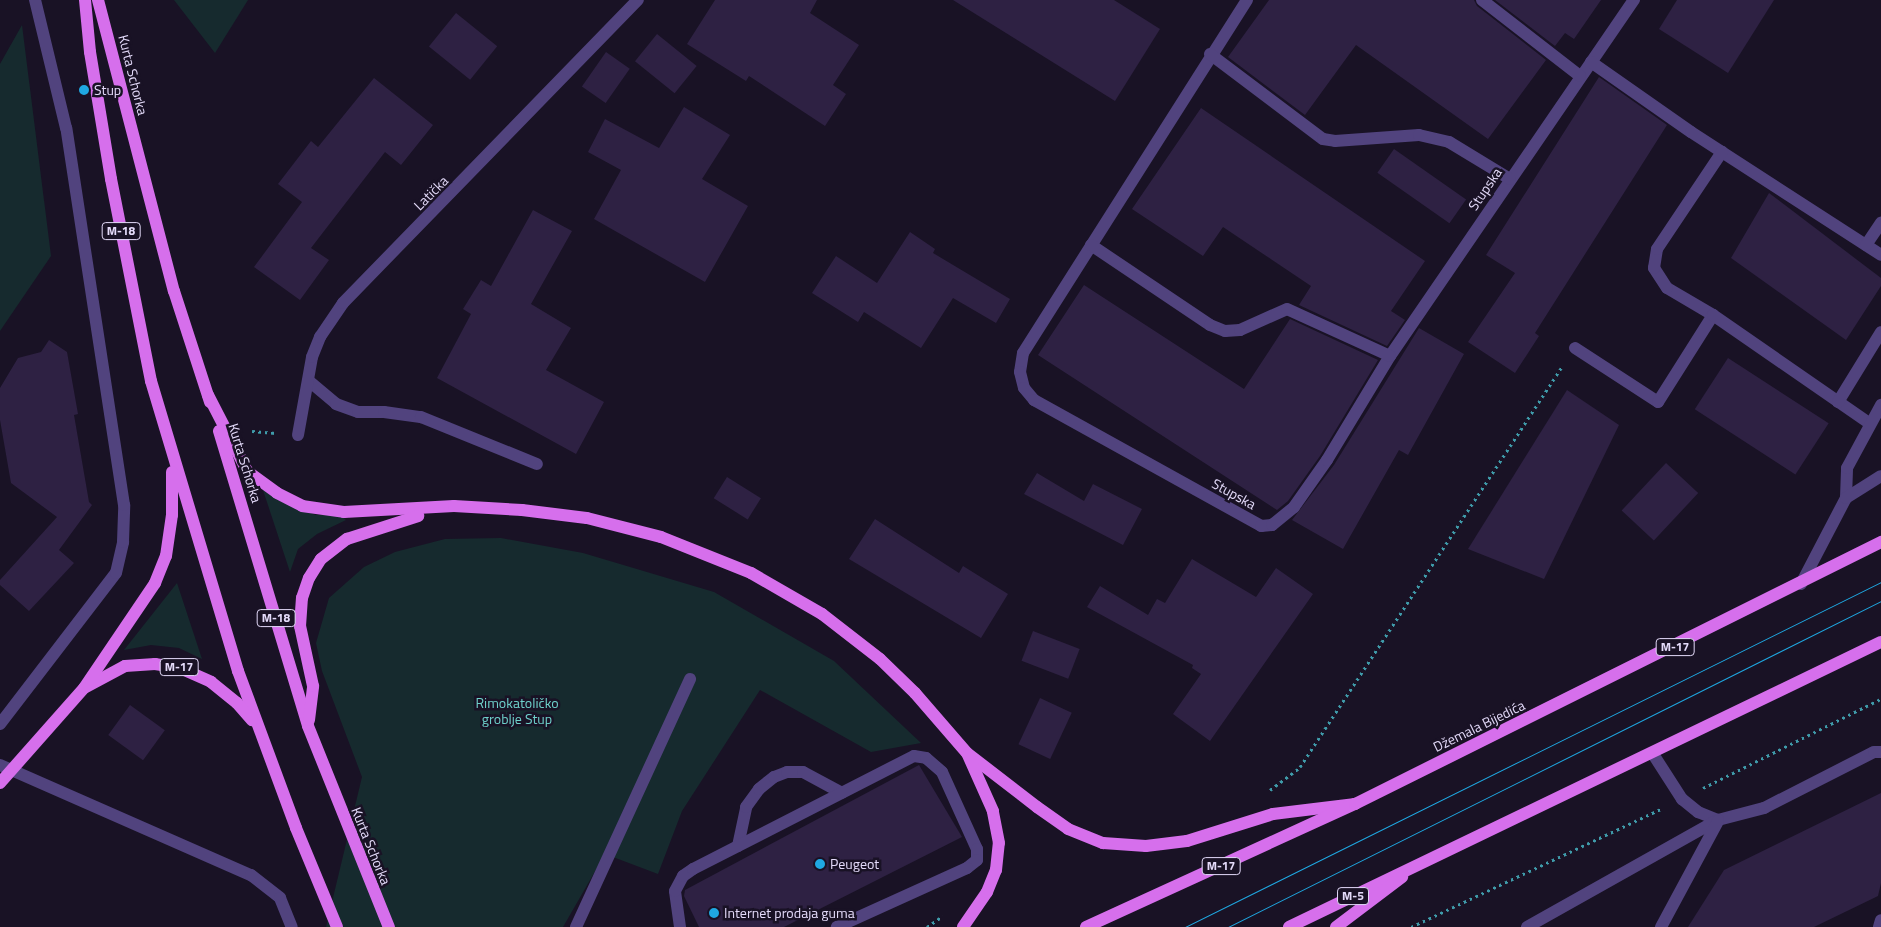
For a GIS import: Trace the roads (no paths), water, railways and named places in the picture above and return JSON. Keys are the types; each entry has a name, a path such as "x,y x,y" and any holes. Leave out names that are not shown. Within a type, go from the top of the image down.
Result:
{"main road":[{"name":"M-18","path":"85,0 90,52 115,198 151,381 173,460 258,727"},
{"name":"Kurta Schorka","path":"98,0 176,300 208,394 308,726 340,810 389,927"},
{"path":"208,394 248,471 277,493 302,506 344,512 394,512 454,506 522,510 587,518 661,537 751,573 822,614 880,659 915,693 967,753 1068,829 1103,842 1146,846 1187,841 1273,814 1355,804"},
{"path":"84,688 155,583 166,556 172,515 173,460"},
{"path":"308,726 313,686 300,626 302,598 309,578 322,559 347,539 387,524 454,506"},
{"name":"Džemala Bijedića","path":"1086,927 1355,804 1802,584 1881,542"},
{"path":"1336,927 1366,907 1417,865 1653,754 1881,642"},
{"name":"M-17","path":"0,783 84,688 125,666 155,664 180,668 211,682 237,703 258,727 296,828 337,927"},
{"path":"963,927 987,892 996,870 999,843 993,811 967,753"},
{"name":"M-5","path":"1289,927 1417,865"}],"street":[{"path":"0,724 116,573 123,542 124,505 66,128 36,0"},
{"name":"Latička","path":"298,435 312,357 320,337 343,303 638,0"},
{"name":"Stupska","path":"1247,0 1210,54 1023,354 1020,372 1024,388 1048,408 1261,526 1272,525 1294,507 1327,460 1390,356 1580,76 1634,0"},
{"path":"1482,0 1580,76"},
{"path":"1210,54 1323,139 1335,141 1419,135 1449,142 1510,179"},
{"path":"1591,62 1722,152 1881,255"},
{"path":"1722,152 1657,249 1654,268 1667,288 1713,315 1869,423"},
{"path":"1866,245 1881,223"},
{"path":"1091,245 1210,325 1225,331 1240,330 1287,309 1390,356"},
{"path":"1575,348 1658,402 1713,315"},
{"path":"1838,402 1881,332"},
{"path":"309,382 336,404 358,412 384,412 420,417 537,464"},
{"path":"1802,584 1846,498 1847,468 1869,423 1881,406"},
{"path":"1846,498 1881,476"},
{"path":"576,927 690,679"},
{"path":"1527,927 1718,820 1764,808 1874,752 1881,752"},
{"path":"1653,754 1682,799 1698,812 1718,820"},
{"path":"680,927 675,890 684,876 738,846 914,756 926,758 942,772 977,849 977,860 966,868 837,927"},
{"path":"0,765 251,875 280,898 292,927"},
{"path":"738,846 746,807 759,789 774,777 787,772 803,772 842,794"},
{"path":"1661,927 1718,820"},
{"path":"1879,927 1881,920"}],"tram line":[{"path":"1185,927 1881,582"},
{"path":"1228,927 1881,601"}],"place":[{"name":"Stup","path":"84,90"},
{"name":"Peugeot","path":"820,864"},
{"name":"Internet prodaja guma","path":"714,913"}],"park label":[{"name":"Rimokatoličko groblje Stup","path":"517,712"}]}
